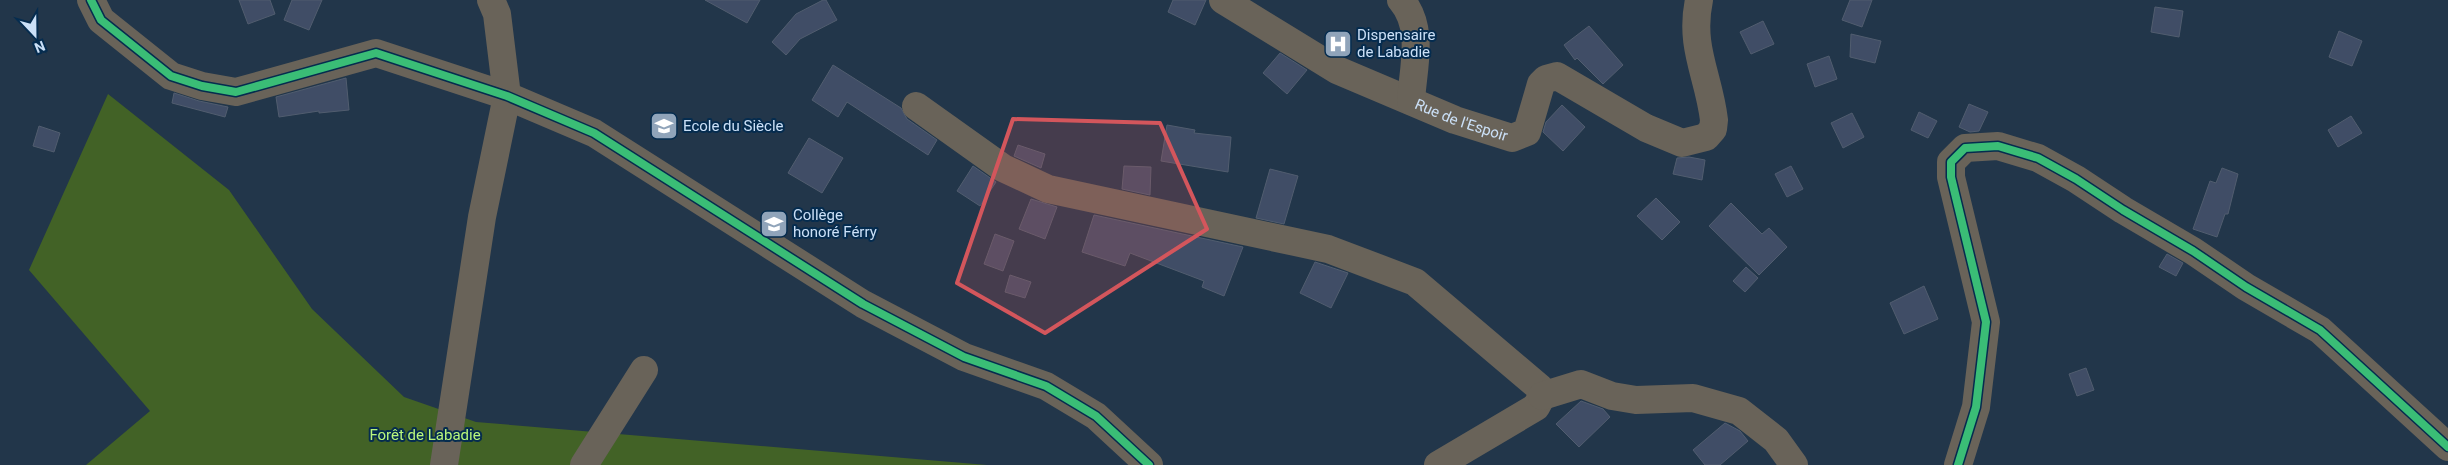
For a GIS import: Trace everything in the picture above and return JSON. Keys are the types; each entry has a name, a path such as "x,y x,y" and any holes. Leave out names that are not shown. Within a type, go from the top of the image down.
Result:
{"street":[{"path":"91,0 101,20 171,76 202,86 236,92 376,53 506,96 594,133 864,304 964,357 1046,386 1096,416 1149,465"},
{"path":"444,465 482,217 506,96 497,14 491,0"},
{"name":"Rue de l'Espoir","path":"1223,0 1337,70 1455,120 1512,138 1518,138 1529,128 1541,84 1546,79 1558,76 1646,128 1682,142 1706,137 1713,129 1714,120 1695,40 1695,17 1699,0"},
{"path":"1401,0 1411,15 1416,34 1411,101"},
{"path":"916,106 1003,168 1048,189 1328,249 1416,282 1540,388 1542,396 1536,407 1438,465"},
{"path":"1958,465 1976,406 1986,322 1951,178 1951,162 1965,148 1998,146 2038,158 2076,178 2123,210 2193,251 2246,287 2320,330 2448,447"},
{"path":"584,465 644,370"},
{"path":"1542,396 1581,384 1612,396 1636,400 1693,398 1739,411 1776,440 1794,465"}],"highlighted area":[{"path":"1013,119 1160,123 1207,229 1045,333 957,283"}],"green space":[{"name":"Forêt de Labadie","path":"108,94 229,190 312,309 404,397 476,422 987,465 86,465 150,411 29,270"}],"building":[{"path":"239,0 270,0 275,14 248,24"},
{"path":"292,0 322,0 309,30 284,20"},
{"path":"705,0 760,0 747,23"},
{"path":"826,0 837,20 800,39 786,55 772,42 796,14"},
{"path":"1173,0 1206,0 1195,25 1168,12"},
{"path":"1850,0 1872,0 1862,27 1842,20"},
{"path":"2155,7 2183,11 2179,37 2151,32"},
{"path":"1763,21 1774,44 1751,54 1740,32"},
{"path":"1589,26 1623,65 1603,84 1577,58 1575,60 1564,45"},
{"path":"2339,31 2362,41 2352,66 2329,57"},
{"path":"1851,34 1881,41 1875,63 1850,57"},
{"path":"1280,53 1307,70 1287,94 1263,73"},
{"path":"1829,56 1837,79 1815,87 1807,64"},
{"path":"833,65 901,108 907,119 937,140 928,155 847,102 838,117 812,100"},
{"path":"346,78 349,110 319,113 319,111 279,117 276,97"},
{"path":"174,93 228,107 225,117 172,103"},
{"path":"1969,104 1988,112 1979,131 1970,132 1959,127"},
{"path":"1562,105 1585,127 1563,151 1543,132 1546,122"},
{"path":"1919,112 1937,121 1928,138 1911,130"},
{"path":"1852,113 1864,137 1843,148 1831,123"},
{"path":"2351,116 2362,133 2338,147 2328,130"},
{"path":"1167,125 1195,130 1194,133 1231,137 1228,172 1161,161"},
{"path":"39,126 60,133 54,152 33,146"},
{"path":"809,138 843,158 822,193 788,173"},
{"path":"1018,145 1045,154 1041,168 1014,156"},
{"path":"1689,157 1705,160 1702,180 1673,174 1677,158"},
{"path":"973,166 996,182 980,206 957,191"},
{"path":"1124,166 1151,167 1150,195 1122,189"},
{"path":"1791,166 1803,189 1787,197 1775,174"},
{"path":"2222,168 2238,174 2228,214 2225,214 2217,237 2193,229 2210,181 2216,183"},
{"path":"1270,169 1298,176 1284,224 1256,218"},
{"path":"1656,198 1680,222 1662,240 1637,216"},
{"path":"1031,199 1057,207 1045,239 1019,229"},
{"path":"1731,203 1762,234 1769,228 1787,247 1759,275 1709,226"},
{"path":"1094,215 1243,247 1224,296 1202,287 1204,281 1130,253 1125,266 1082,252"},
{"path":"995,234 1014,241 1003,271 984,264"},
{"path":"2167,254 2183,263 2176,276 2159,267"},
{"path":"1315,262 1348,273 1331,308 1300,293"},
{"path":"1746,267 1758,278 1745,292 1733,281"},
{"path":"1010,275 1031,282 1025,298 1005,292"},
{"path":"1924,286 1938,319 1904,334 1890,303"},
{"path":"2086,368 2094,390 2077,396 2069,374"},
{"path":"1581,401 1603,409 1610,417 1579,447 1556,424"},
{"path":"1725,423 1740,431 1748,441 1720,465 1705,465 1693,450"}],"cycle path":[{"path":"91,0 101,20 171,76 202,86 236,92 376,53 507,96 594,133 863,304 964,357 1046,386 1096,416 1149,465"},
{"path":"1958,465 1976,407 1986,322 1951,177 1951,162 1965,148 1998,146 2038,158 2076,179 2123,210 2193,251 2246,287 2320,330 2448,447"}],"place":[{"name":"Dispensaire de Labadie","path":"1338,44"},
{"name":"Ecole du Siècle","path":"664,126"},
{"name":"Collège honoré Férry","path":"774,224"}]}
